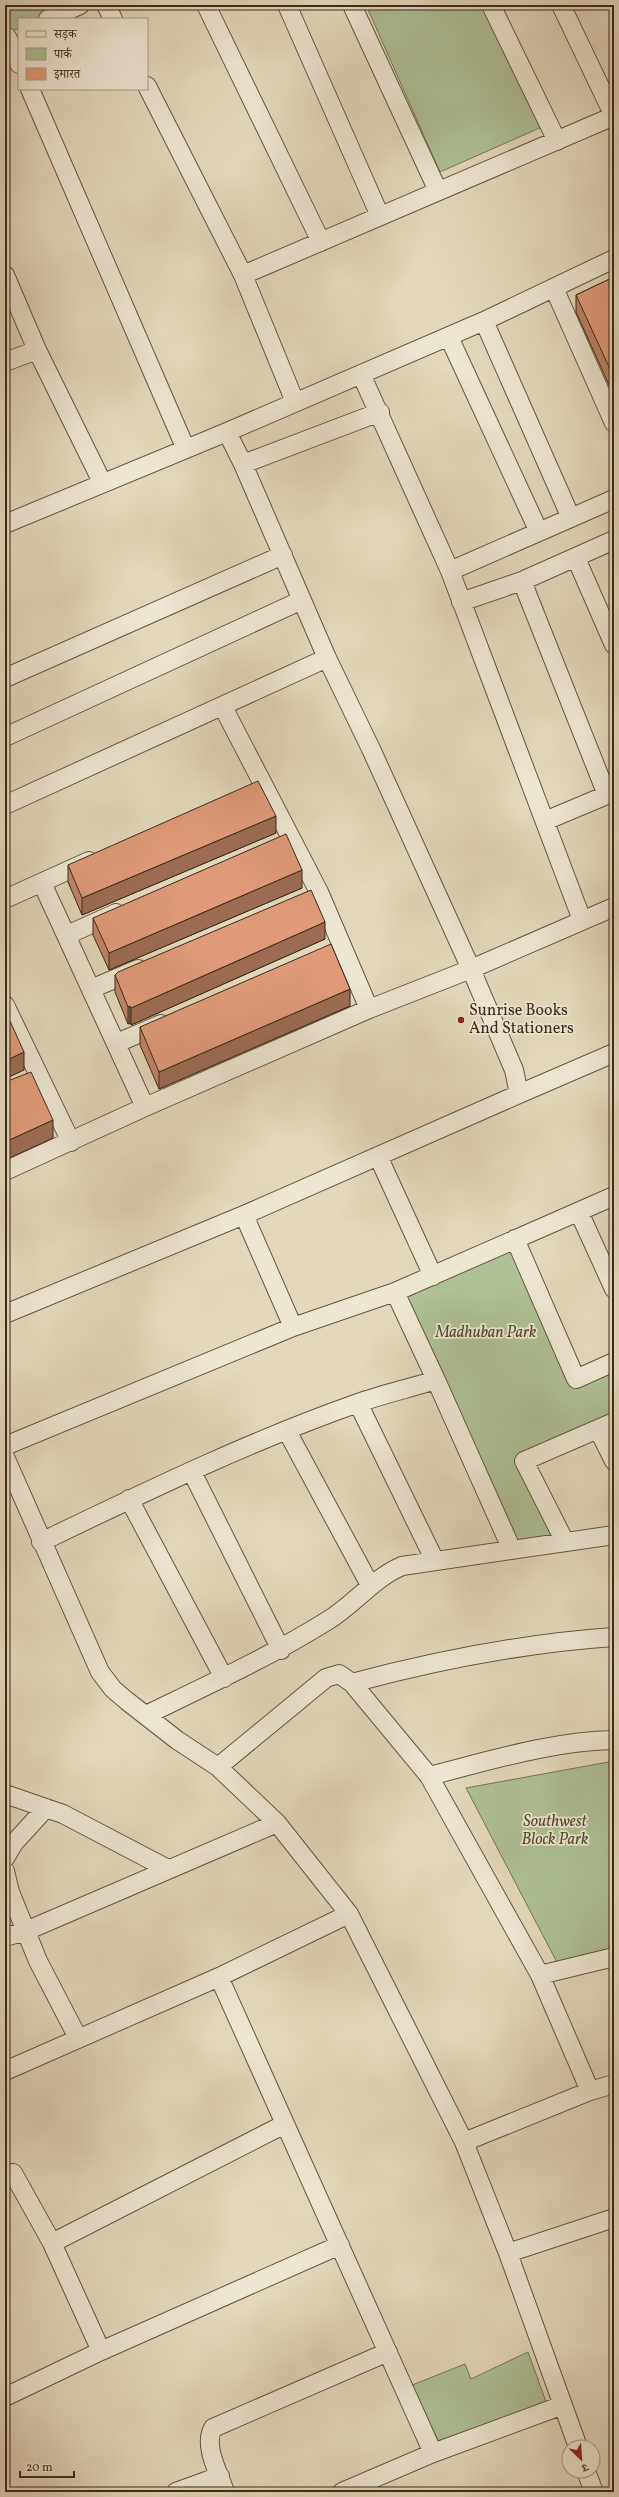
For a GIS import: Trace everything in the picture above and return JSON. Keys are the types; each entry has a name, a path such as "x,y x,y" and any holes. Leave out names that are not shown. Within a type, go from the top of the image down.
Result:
{"street":[{"path":"50,18 80,5"},
{"path":"106,5 112,18"},
{"path":"206,5 321,242"},
{"path":"287,5 380,216"},
{"path":"352,5 438,191"},
{"path":"491,5 557,140"},
{"path":"243,275 614,116 561,5"},
{"path":"10,35 18,61"},
{"path":"148,88 243,275 295,402"},
{"path":"30,90 185,447"},
{"path":"5,524 185,447 227,432 449,337 614,259"},
{"path":"5,275 37,350 102,482"},
{"path":"554,288 614,422"},
{"path":"484,321 571,518"},
{"path":"449,337 539,532"},
{"path":"5,362 37,350"},
{"path":"361,374 380,412 450,571 582,920"},
{"path":"243,464 380,412"},
{"path":"227,432 243,464 327,658 371,749 471,969 514,1070 519,1094"},
{"path":"450,571 614,499"},
{"path":"461,602 522,581 614,540"},
{"path":"5,678 283,556"},
{"path":"576,558 614,645"},
{"path":"522,581 610,793 545,821"},
{"path":"5,737 302,600"},
{"path":"5,805 223,707 327,658"},
{"path":"223,707 256,785 311,895 334,948 369,1009"},
{"path":"5,899 106,853"},
{"path":"42,883 117,1043 145,1107"},
{"path":"67,935 132,907"},
{"path":"5,1171 145,1107 369,1009 471,969 614,907"},
{"path":"91,989 157,961"},
{"path":"5,1005 10,1025 32,1078 71,1142"},
{"path":"117,1043 175,1018"},
{"path":"5,1314 244,1215 614,1053"},
{"path":"378,1156 433,1276"},
{"path":"5,1446 293,1327 395,1292 614,1196"},
{"path":"579,1212 614,1289"},
{"path":"244,1215 293,1327"},
{"path":"515,1239 576,1378 614,1362"},
{"path":"395,1292 512,1550"},
{"path":"41,1542 129,1499 287,1431 358,1403 436,1380"},
{"path":"358,1403 435,1561"},
{"path":"565,1542 524,1461 606,1426 614,1461"},
{"path":"287,1431 370,1585"},
{"path":"5,1457 41,1542 100,1672 113,1688 177,1740 218,1767 277,1823 349,1914 464,2142 508,2254 575,2439"},
{"path":"192,1472 281,1650"},
{"path":"129,1499 224,1678"},
{"path":"146,1715 281,1650 347,1607 385,1573 402,1566 614,1535"},
{"path":"352,1683 446,1660 532,1645 614,1637"},
{"path":"218,1767 326,1678 339,1674 352,1683 429,1776 540,1975 590,2091"},
{"path":"429,1776 549,1748 576,1743 614,1740"},
{"path":"5,1794 46,1808 128,1846 168,1869"},
{"path":"5,1858 14,1842 46,1808"},
{"path":"5,1937 26,1931 277,1823"},
{"path":"5,1870 8,1885 26,1931 54,1995 78,2038"},
{"path":"5,2071 219,1977 349,1914"},
{"path":"540,1975 614,1957"},
{"path":"219,1977 433,2453"},
{"path":"464,2142 590,2091 614,2084"},
{"path":"52,2243 285,2124"},
{"path":"12,2173 52,2243 102,2351"},
{"path":"508,2254 614,2218"},
{"path":"5,2397 102,2351 340,2245"},
{"path":"176,2492 222,2484 209,2446 209,2435 213,2428 388,2352"},
{"path":"342,2492 433,2453 563,2405"},
{"path":"589,2479 594,2492"}],"green space":[{"path":"5,5 68,5 40,18 18,18 18,28 5,34"},
{"path":"366,5 490,5 544,126 440,172"},
{"name":"Madhuban Park","path":"515,1239 576,1378 614,1362 614,1422 524,1461 565,1542 512,1550 395,1292"},
{"name":"Southwest Block Park","path":"614,1761 614,1958 562,1972 466,1788"},
{"path":"528,2352 549,2410 443,2451 412,2385 465,2364 471,2379"}],"building":[{"path":"614,277 614,378 576,295"},
{"path":"258,781 276,816 82,898 68,865"},
{"path":"286,834 302,870 109,953 93,918"},
{"path":"311,890 325,922 131,1008 130,1006 128,1007 115,975 118,972"},
{"path":"331,944 350,989 159,1072 140,1027"},
{"path":"5,1010 24,1052 5,1061"},
{"path":"31,1072 53,1120 5,1142 5,1082"}],"place":[{"name":"Sunrise Books And Stationers","path":"461,1020"}]}
